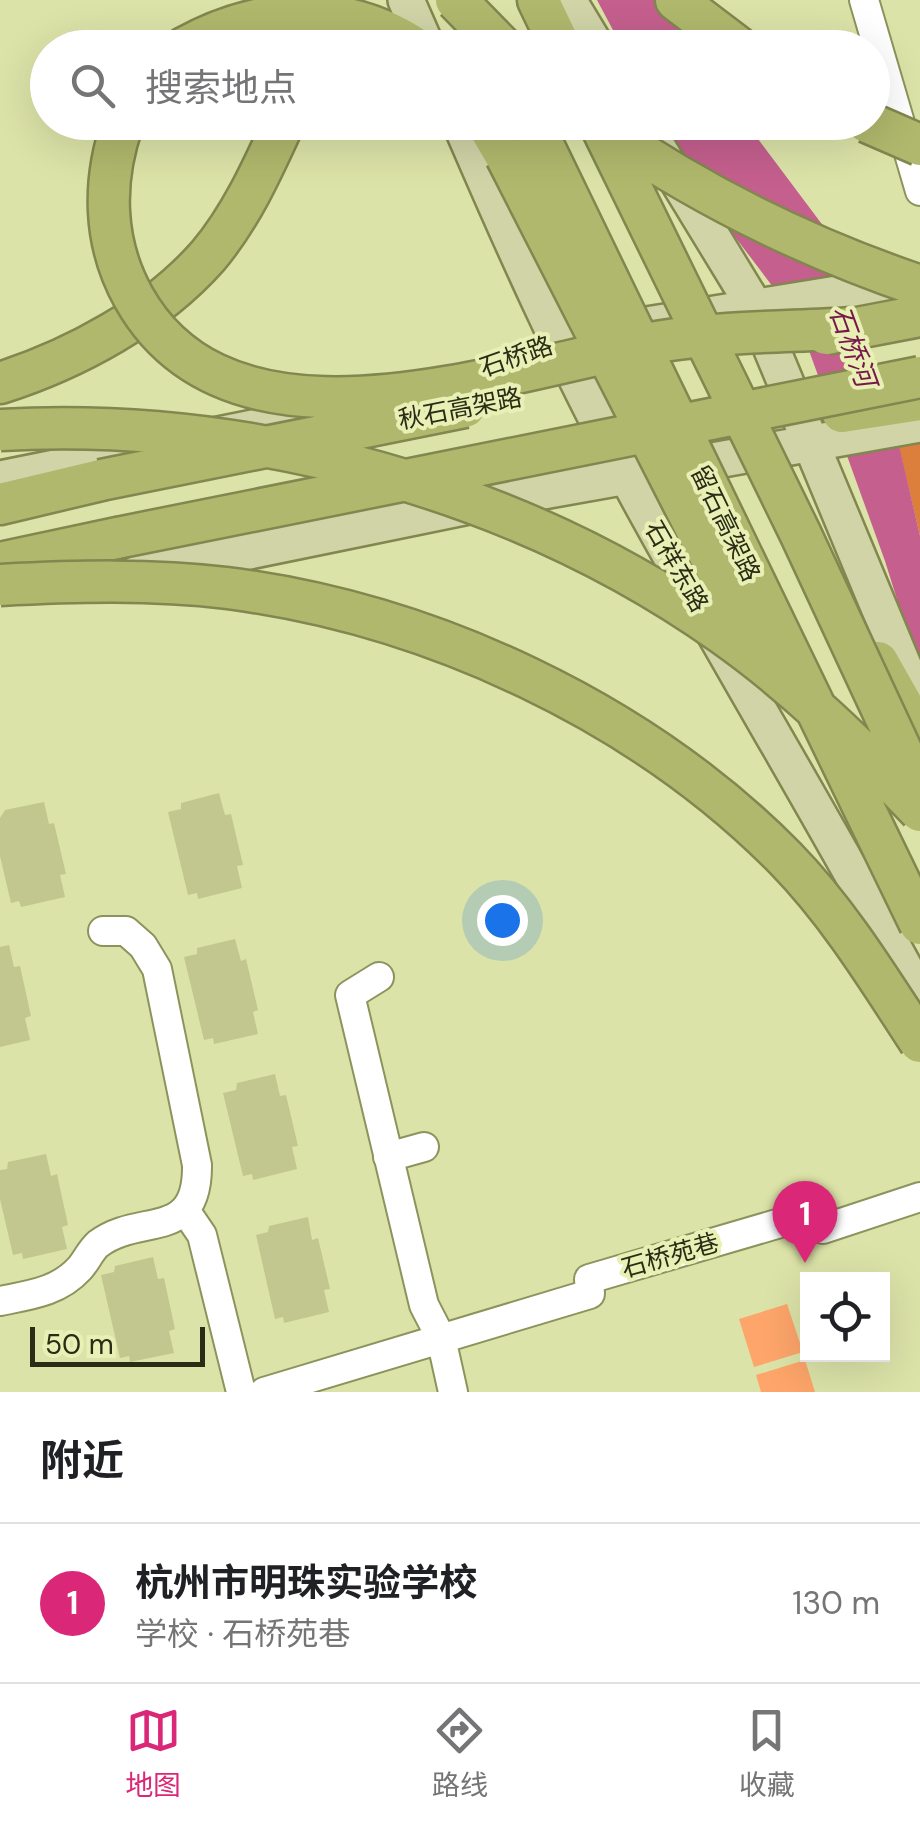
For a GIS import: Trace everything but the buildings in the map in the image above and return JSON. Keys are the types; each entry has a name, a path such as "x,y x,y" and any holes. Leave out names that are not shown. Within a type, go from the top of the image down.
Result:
{"highway":[{"path":"309,30 314,0"},
{"path":"456,0 484,30"},
{"path":"473,0 490,30"},
{"path":"538,0 553,30"},
{"path":"676,0 716,30"},
{"path":"224,30 247,20 302,12 351,17 388,30"},
{"path":"890,132 920,145"},
{"path":"118,140 108,184 109,226 118,268 138,304 182,353 231,381 261,390 343,398 488,378 666,340 852,328"},
{"path":"0,383 43,370 126,325 174,287 208,256 274,140"},
{"path":"495,140 797,727 913,910"},
{"name":"留石高架路","path":"541,140 913,910"},
{"path":"606,140 662,248 920,791"},
{"path":"623,140 693,188 799,242 920,283"},
{"path":"662,248 720,326 880,665 904,708 920,724"},
{"name":"秋石高架路","path":"0,504 920,316"},
{"path":"0,563 920,377"},
{"path":"704,422 842,412 914,417"},
{"path":"0,430 97,426 256,442 340,461 508,520 642,582 723,634 795,690 920,811"},
{"path":"0,585 162,583 246,592 389,624 549,689 664,760 728,806 787,860 833,916 920,1042"}],"main road":[{"path":"406,0 419,30"},
{"path":"568,0 586,30"},
{"name":"石祥东路","path":"468,140 558,340 626,476 841,848 920,997"},
{"path":"654,140 759,304 823,441 920,707"},
{"name":"石桥路","path":"0,479 395,399 558,340 759,304 920,283"},
{"path":"0,605 248,548 823,441 914,417"}],"street":[{"path":"864,0 873,30"},
{"path":"890,89 920,191"},
{"path":"0,1301 63,1284 95,1246 114,1235 170,1221 185,1210 197,1187 196,1165 156,969 143,946 126,931 103,932"},
{"path":"379,977 350,995 424,1306 442,1338 453,1392"},
{"path":"388,1157 424,1147"},
{"name":"石桥苑巷","path":"264,1392 590,1294 589,1279 786,1221 824,1229 920,1197"},
{"path":"185,1210 202,1235 241,1392"}],"shaded area":[{"path":"920,438 920,536 898,443"},
{"path":"787,1304 800,1353 754,1367 739,1319"},
{"path":"806,1362 815,1392 761,1392 756,1375"}],"water":[{"path":"597,0 683,0 696,30 613,30"},
{"name":"石桥河","path":"666,140 759,140 824,227 895,428 920,536 920,673 885,561 798,320 673,155"}],"place":[{"name":"杭州市明珠实验学校","path":"805,1263"}]}
